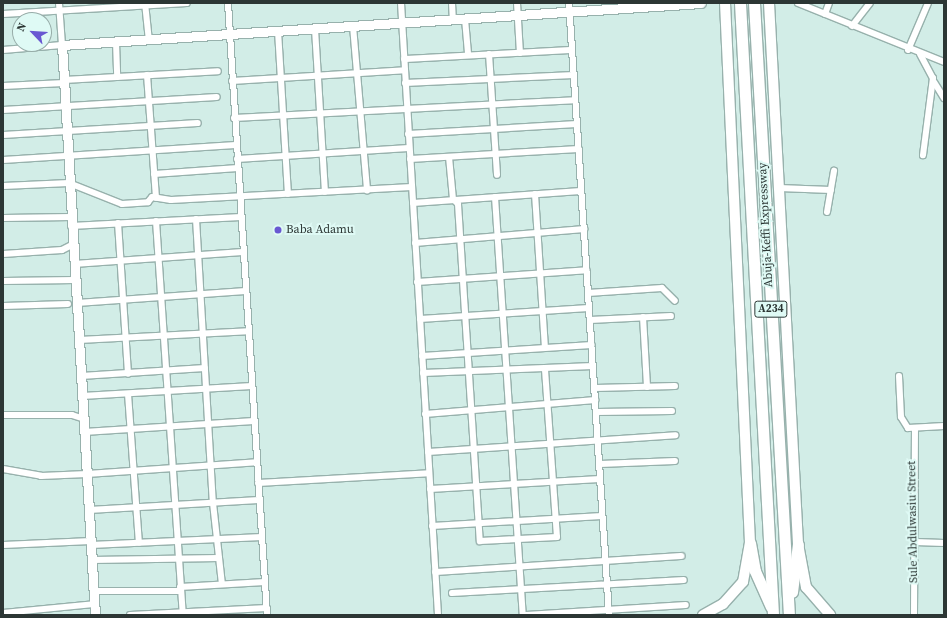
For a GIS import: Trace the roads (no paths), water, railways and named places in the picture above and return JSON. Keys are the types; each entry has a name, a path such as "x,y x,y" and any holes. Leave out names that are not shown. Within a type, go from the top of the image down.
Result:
{"highway":[{"name":"Abuja-Keffi Expressway","path":"740,3 773,613"},
{"name":"Abuja-Keffi Expressway","path":"754,3 789,611"},
{"path":"750,543 758,578 773,613"},
{"path":"789,611 798,544"}],"main road":[{"path":"703,615 723,604 743,582 750,543 725,3"},
{"name":"Abuja-Keffi Expressway","path":"769,3 798,544 806,587 830,615"}],"street":[{"path":"3,14 59,6 187,3"},
{"path":"130,615 267,612 234,118 228,3"},
{"path":"401,3 438,615"},
{"path":"452,3 453,20"},
{"path":"517,3 520,52"},
{"path":"3,50 517,16 569,8 701,3"},
{"path":"798,3 908,50 944,62"},
{"path":"825,14 830,3"},
{"path":"852,26 870,3"},
{"path":"908,50 928,3"},
{"path":"145,5 149,40"},
{"path":"59,6 75,280 73,304 81,376 95,615"},
{"path":"569,8 594,388 599,439 602,516 609,613"},
{"path":"465,19 468,55"},
{"path":"354,26 367,190"},
{"path":"314,29 324,154 325,192"},
{"path":"278,31 284,156 288,194"},
{"path":"116,42 118,77"},
{"path":"404,59 572,50"},
{"path":"489,54 497,175"},
{"path":"920,54 944,98"},
{"path":"232,81 318,77 404,70"},
{"path":"3,86 218,71"},
{"path":"147,75 156,198"},
{"path":"405,83 574,75"},
{"path":"923,156 933,78"},
{"path":"3,110 217,97"},
{"path":"234,118 361,113 407,109 575,100"},
{"path":"3,135 198,123"},
{"path":"408,134 577,124"},
{"path":"3,160 236,146"},
{"path":"237,159 409,148"},
{"path":"410,159 579,149"},
{"path":"449,157 453,199 458,204 461,240 480,541 556,538 557,517 546,368"},
{"path":"154,174 238,168"},
{"path":"827,212 834,171"},
{"path":"3,186 69,183 122,204 156,198 171,200 412,187"},
{"path":"779,188 831,190"},
{"path":"413,203 581,191"},
{"path":"535,194 545,347"},
{"path":"495,197 507,349 518,540 525,615 609,613 686,605"},
{"path":"3,218 118,223 241,217"},
{"path":"196,219 199,294 207,389 210,465 222,584"},
{"path":"156,221 163,296 182,613"},
{"path":"118,223 124,337 128,374"},
{"path":"415,243 584,228"},
{"path":"3,254 62,250 72,245"},
{"path":"74,264 198,254 244,252"},
{"path":"417,282 587,270"},
{"path":"3,281 75,280"},
{"path":"588,293 662,288 676,301"},
{"path":"3,306 73,304 163,296 246,292"},
{"path":"420,319 589,308"},
{"path":"590,320 671,316"},
{"path":"643,317 647,387"},
{"path":"78,340 202,332 248,331"},
{"path":"422,356 507,349 592,345"},
{"path":"423,373 593,366"},
{"path":"81,376 205,368"},
{"path":"899,376 901,417 908,428 915,429 944,426"},
{"path":"82,396 252,386"},
{"path":"594,388 675,386"},
{"path":"128,394 139,543"},
{"path":"425,414 510,409 595,400"},
{"path":"596,412 672,411"},
{"path":"3,414 72,414 84,419"},
{"path":"84,432 171,428 254,421"},
{"name":"Sule Abdulwasiu Street","path":"914,615 915,429"},
{"path":"428,452 599,439 675,435"},
{"path":"600,464 675,461"},
{"path":"3,469 41,476 257,462"},
{"path":"258,483 429,473"},
{"path":"430,489 515,482 600,479"},
{"path":"89,510 136,509 259,500"},
{"path":"432,526 557,517 602,516"},
{"path":"3,545 177,542 262,537"},
{"path":"915,542 944,543"},
{"path":"435,572 606,559 681,556"},
{"path":"92,560 178,560 219,558"},
{"path":"452,594 522,591 607,584 684,580"},
{"path":"94,591 181,589 222,584 265,582"},
{"path":"3,613 94,604"}],"place":[{"name":"Baba Adamu","path":"278,230"}]}
